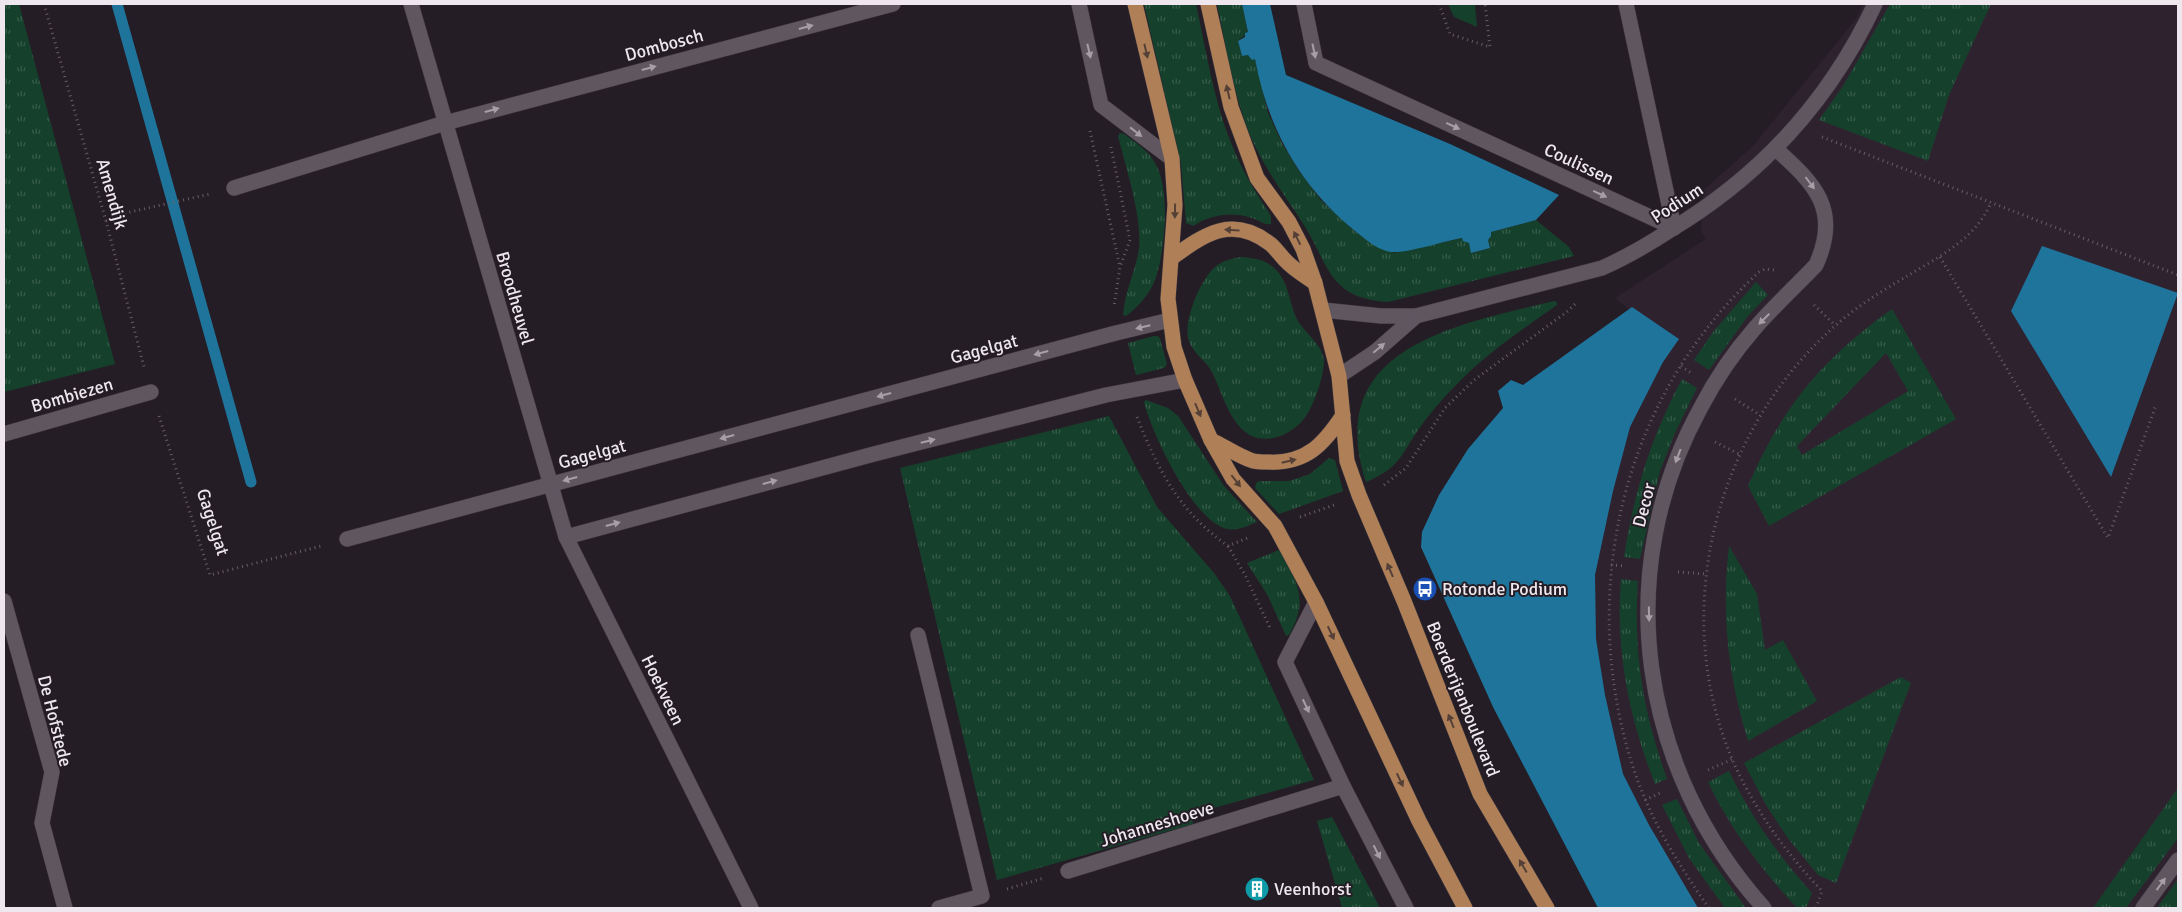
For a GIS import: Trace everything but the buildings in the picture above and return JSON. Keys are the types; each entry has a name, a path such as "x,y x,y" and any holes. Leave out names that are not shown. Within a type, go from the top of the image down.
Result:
{"main road":[{"path":"1135,4 1172,159 1175,206 1173,257 1169,279 1170,320 1174,347 1186,380 1210,440 1234,479 1275,526 1316,602 1419,821 1465,908"},
{"name":"Boerderijenboulevard","path":"1208,4 1231,107 1258,178 1290,222 1303,249 1315,283 1339,376 1347,461 1359,496 1404,601 1480,794 1547,908"},
{"path":"1173,257 1195,240 1215,231 1229,228 1242,230 1258,235 1271,244 1294,268 1315,283"},
{"path":"1210,440 1254,462 1279,463 1295,460 1314,450 1330,435 1343,415"}],"street":[{"name":"Broodheuvel","path":"412,4 550,484"},
{"name":"Dombosch","path":"445,122 893,4"},
{"path":"1079,4 1102,105 1172,159"},
{"name":"Coulissen","path":"1304,4 1316,63 1674,228"},
{"path":"1626,4 1674,228"},
{"name":"Podium","path":"1323,310 1381,316 1416,316 1602,268 1626,258 1690,219 1720,198 1776,149 1834,79 1858,41 1876,4"},
{"path":"234,188 445,122"},
{"name":"Decor","path":"1764,908 1742,884 1717,849 1696,812 1680,777 1664,732 1655,690 1649,647 1648,597 1653,548 1663,500 1679,453 1700,408 1725,366 1750,335 1816,265 1822,252 1826,224 1824,209 1818,194 1810,181 1776,149"},
{"name":"Podium","path":"1339,376 1375,352 1416,316"},
{"name":"Gagelgat","path":"347,539 1170,320"},
{"path":"566,537 874,454 1128,389 1186,380"},
{"name":"Bombiezen","path":"4,434 151,392"},
{"name":"Hoekveen","path":"550,484 566,537 751,908"},
{"name":"De Hofstede","path":"4,601 52,772 42,823 65,908"},
{"path":"1316,602 1285,662 1343,786 1406,908"},
{"path":"918,635 982,896 939,908"},
{"name":"Johanneshoeve","path":"1068,871 1343,786"},
{"path":"2143,908 2178,860"}],"path":[{"name":"Amendijk","path":"44,4 106,221 151,392"},
{"path":"1439,4 1450,34 1490,47 1485,4"},
{"path":"1102,105 1125,208 1130,240 1120,267 1114,313 1116,333"},
{"path":"1802,119 1819,136 2178,275"},
{"path":"1090,131 1120,267"},
{"path":"106,221 130,212 234,188"},
{"path":"1816,908 1822,891 1782,845 1758,810 1733,759 1720,725 1710,681 1704,637 1704,591 1710,547 1720,502 1739,454 1760,415 1778,387 1805,354 1835,325 1870,298 1940,257 1978,225 1987,213 1991,202"},
{"path":"1940,257 2108,538 2156,406"},
{"path":"1228,546 1275,526 1380,488 1406,468 1446,408 1474,380 1568,311 1589,289 1602,268"},
{"path":"1823,314 1835,325"},
{"path":"1681,366 1689,371"},
{"path":"1128,389 1149,446 1170,487 1205,529 1228,546 1245,575 1285,662"},
{"name":"Gagelgat","path":"151,392 210,575 347,539"},
{"path":"1745,406 1760,415"},
{"path":"1709,438 1739,454"},
{"path":"1611,565 1622,566"},
{"path":"1673,571 1707,574"},
{"path":"1705,772 1733,759"},
{"path":"1646,800 1658,794"},
{"path":"982,896 1068,871"}],"shaded area":[{"path":"1863,4 2178,4 2178,908 1680,908 1606,777 1587,533 1664,338 1615,298 1706,239 1701,231 1704,190 1753,146 1856,19"}],"green space":[{"path":"4,4 19,4 115,364 4,392"},
{"path":"1144,4 1196,4 1220,111 1236,155 1271,216 1271,224 1236,215 1221,215 1206,219 1193,226 1186,223 1181,164"},
{"path":"1217,4 1242,4 1248,32 1238,41 1242,56 1247,55 1255,59 1268,113 1283,145 1320,199 1364,238 1394,253 1463,238 1464,241 1469,243 1472,253 1490,248 1488,240 1491,232 1536,220 1569,247 1574,256 1388,302 1368,299 1353,294 1341,286 1325,265 1302,222 1254,144 1235,89"},
{"path":"1448,4 1475,4 1477,27 1454,17"},
{"path":"1890,4 1991,4 1949,95 1928,161 1819,120 1843,86"},
{"path":"1120,133 1137,144 1155,163 1160,174 1165,204 1164,238 1155,280 1143,300 1126,316 1123,315 1124,306 1138,256 1139,235 1133,192 1118,136"},
{"path":"1241,257 1254,258 1266,262 1279,273 1286,285 1298,321 1318,345 1324,362 1313,404 1305,418 1298,426 1285,434 1265,439 1253,437 1235,421 1213,374 1189,341 1188,322 1195,299 1206,278 1219,264"},
{"path":"1756,282 1768,295 1748,316 1709,370 1694,360 1713,332"},
{"path":"1554,301 1557,302 1557,305 1469,372 1432,412 1398,461 1386,472 1366,482 1357,436 1363,400 1380,372 1407,350 1440,333 1477,320"},
{"path":"1892,309 1956,419 1769,526 1748,486 1761,458 1790,408 1806,387 1825,366 1867,328","holes":["1886,353 1908,391 1802,455 1797,446"]},
{"path":"1158,336 1160,339 1167,364 1164,368 1136,375 1128,343"},
{"path":"1682,379 1697,388 1675,433 1660,471 1640,559 1624,557 1633,510 1645,465 1661,422"},
{"path":"1146,400 1168,408 1178,416 1224,486 1257,522 1239,529 1227,529 1214,523 1201,510 1188,494 1165,454 1148,416 1144,402"},
{"path":"1109,416 1157,507 1214,573 1230,596 1314,780 1192,814 1193,824 997,880 900,468"},
{"path":"1329,458 1335,460 1343,491 1279,514 1255,488 1256,483 1260,481 1289,481 1310,474"},
{"path":"1729,546 1757,594 1765,650 1783,640 1817,701 1748,741 1735,693 1728,645 1726,596"},
{"path":"1279,550 1296,582 1300,601 1295,623 1289,635 1286,636 1268,596 1247,563"},
{"path":"1621,579 1638,581 1637,633 1642,681 1652,730 1667,779 1655,784 1638,734 1626,683 1620,632"},
{"path":"1901,677 1911,683 1836,883 1818,875 1787,837 1766,805 1744,763"},
{"path":"1729,771 1746,804 1766,835 1812,893 1806,908 1797,908 1771,879 1726,816 1708,782"},
{"path":"2178,788 2178,838 2126,908 2093,908"},
{"path":"1677,799 1699,843 1746,908 1725,908 1689,858 1662,805"},
{"path":"1332,817 1380,908 1342,908 1317,821"},
{"path":"2178,879 2178,908 2157,908"}],"water":[{"path":"1242,4 1270,4 1286,75 1450,144 1559,195 1536,220 1491,232 1488,240 1490,248 1471,253 1469,243 1463,241 1462,238 1402,252 1390,252 1374,245 1335,214 1318,195 1289,154 1268,109 1255,59 1252,60 1248,55 1242,56 1238,41 1245,37 1245,33 1248,32"},
{"path":"2042,246 2178,293 2111,477 2011,311"},
{"path":"1632,307 1679,339 1663,362 1630,427 1613,491 1595,575 1596,639 1605,695 1623,774 1649,825 1698,908 1598,908 1493,707 1421,547 1422,532 1439,495 1468,449 1503,408 1498,391 1511,380 1523,385"}],"waterway":[{"path":"117,4 251,482"}],"place":[{"name":"Rotonde Podium","path":"1425,589"},
{"name":"Veenhorst","path":"1257,889"}]}
